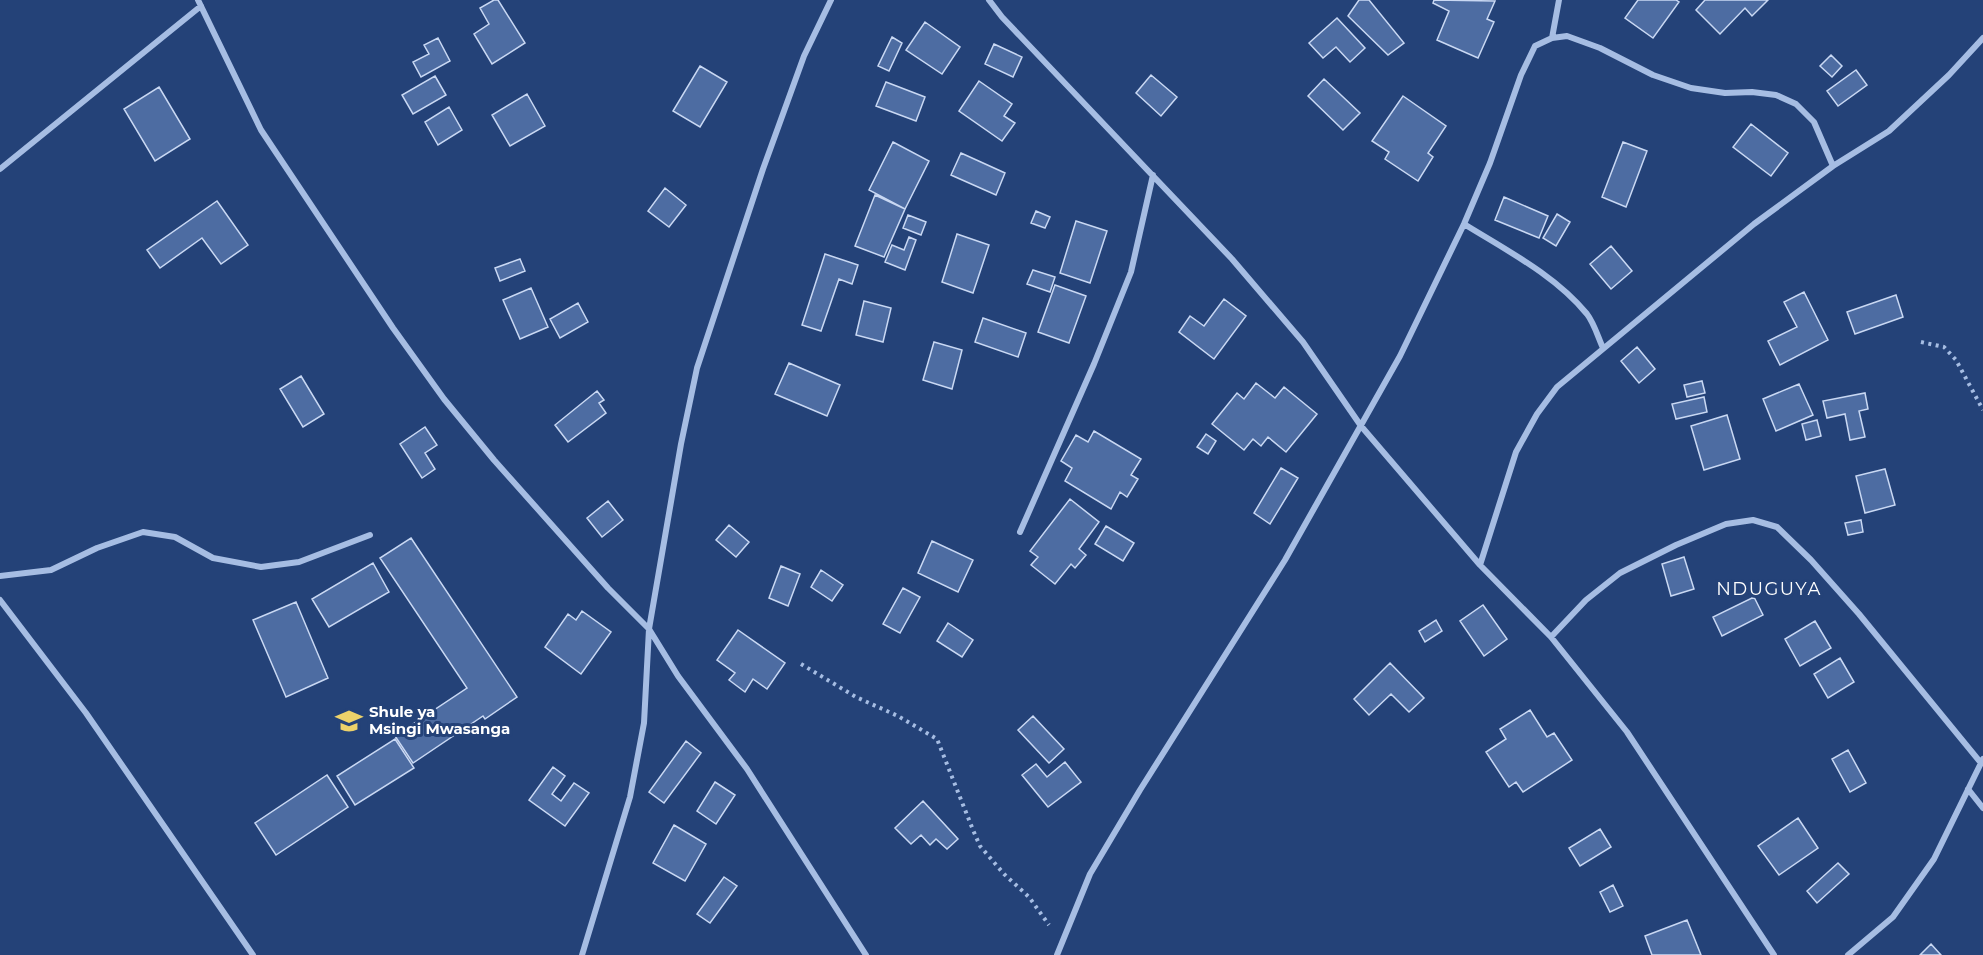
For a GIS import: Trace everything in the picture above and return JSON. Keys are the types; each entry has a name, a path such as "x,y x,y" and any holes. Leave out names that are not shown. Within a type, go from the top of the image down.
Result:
{"street":[{"path":"582,955 630,797 644,723 649,630 681,444 697,368 763,169 804,56 831,0"},
{"path":"989,0 1002,17 1232,259 1303,342 1361,426 1480,565 1551,637 1627,732 1774,955"},
{"path":"1552,38 1559,0"},
{"path":"0,170 199,3 261,130 393,328 444,399 494,460 608,588 649,630 678,676 747,769 866,955"},
{"path":"1057,955 1090,874 1140,790 1285,560 1400,356 1464,224 1490,163 1521,75 1535,46 1552,38 1567,36 1600,48 1653,75 1691,88 1725,93 1752,92 1776,95 1796,104 1814,122 1833,166"},
{"path":"1480,565 1516,452 1537,414 1557,387 1754,224 1833,166 1889,131 1949,75 1983,38"},
{"path":"1020,532 1094,364 1131,272 1153,175"},
{"path":"1464,224 1537,270 1563,291 1588,316 1603,348"},
{"path":"1551,637 1586,600 1620,573 1666,549 1726,524 1753,520 1777,527 1811,560 1982,761 1934,859 1914,888 1893,916 1848,955"},
{"path":"0,576 51,570 97,548 143,532 175,537 213,558 261,567 299,562 370,535"},
{"path":"0,600 86,713 253,955"},
{"path":"1968,789 1983,808"}],"path":[{"path":"1921,342 1944,347 1956,360 1983,410"},
{"path":"801,664 937,739 981,846 1029,897 1063,942"}],"building":[{"path":"498,0 525,43 492,64 474,34 489,24 480,8"},
{"path":"1359,0 1369,0 1404,43 1388,55 1348,16"},
{"path":"1434,0 1495,1 1487,19 1494,22 1478,58 1437,40 1449,11 1433,3"},
{"path":"1638,0 1676,0 1679,2 1653,38 1625,18"},
{"path":"1705,0 1768,0 1752,16 1745,8 1720,34 1696,10"},
{"path":"1337,18 1365,48 1350,62 1336,47 1323,58 1309,43"},
{"path":"925,22 960,47 942,74 906,50"},
{"path":"892,37 902,43 889,71 878,66"},
{"path":"438,38 450,61 421,77 413,62 429,54 424,45"},
{"path":"994,44 1022,57 1013,77 985,64"},
{"path":"1831,55 1842,66 1832,77 1820,66"},
{"path":"700,66 727,82 700,127 673,111"},
{"path":"1856,70 1867,85 1838,106 1827,91"},
{"path":"1151,75 1177,97 1161,116 1136,93"},
{"path":"435,76 446,95 413,114 402,95"},
{"path":"1324,79 1360,113 1343,130 1308,96"},
{"path":"979,81 1012,104 1004,116 1015,123 1002,141 959,111"},
{"path":"886,82 925,97 916,121 876,106"},
{"path":"159,87 190,139 155,161 124,109"},
{"path":"527,94 545,126 510,146 492,115"},
{"path":"1403,96 1446,126 1428,153 1433,157 1418,181 1385,159 1389,152 1372,141"},
{"path":"449,107 462,130 438,145 425,122"},
{"path":"1751,124 1788,153 1771,176 1733,147"},
{"path":"893,142 929,161 905,209 869,190"},
{"path":"1623,142 1647,151 1626,207 1602,197"},
{"path":"961,153 1005,173 996,195 951,175"},
{"path":"665,188 686,205 669,227 648,211"},
{"path":"875,195 905,209 884,257 855,246"},
{"path":"1504,197 1548,216 1539,238 1495,220"},
{"path":"217,201 248,245 221,264 202,238 160,268 147,250"},
{"path":"1036,211 1050,217 1045,228 1031,223"},
{"path":"1557,214 1570,222 1556,246 1543,238"},
{"path":"908,215 926,222 921,235 903,228"},
{"path":"1076,221 1107,231 1090,283 1060,273"},
{"path":"957,234 989,245 973,293 942,282"},
{"path":"909,237 916,240 905,270 885,262 892,245 904,250"},
{"path":"1611,246 1632,271 1611,289 1590,264"},
{"path":"825,254 858,265 852,284 839,279 821,331 802,325"},
{"path":"520,259 525,271 500,281 495,268"},
{"path":"1033,270 1055,277 1050,292 1027,284"},
{"path":"1055,285 1086,296 1069,343 1038,332"},
{"path":"531,288 548,327 520,339 503,300"},
{"path":"1804,292 1828,340 1780,365 1768,341 1797,327 1784,302"},
{"path":"1896,295 1903,317 1855,334 1847,312"},
{"path":"1224,299 1246,316 1214,359 1179,332 1190,316 1204,326"},
{"path":"864,301 891,308 883,342 856,335"},
{"path":"578,303 588,322 560,338 550,319"},
{"path":"983,318 1026,333 1018,357 975,342"},
{"path":"934,342 962,350 952,389 923,380"},
{"path":"1637,347 1655,369 1639,383 1621,361"},
{"path":"789,363 840,385 827,416 775,394"},
{"path":"301,376 324,414 303,427 280,389"},
{"path":"1702,381 1705,393 1687,397 1684,385"},
{"path":"1256,383 1275,398 1284,387 1317,414 1286,452 1268,437 1261,446 1253,439 1244,450 1212,424 1237,393 1244,399"},
{"path":"1799,384 1813,415 1776,431 1763,399"},
{"path":"597,391 604,400 599,403 606,413 568,442 555,425"},
{"path":"1865,393 1868,409 1859,411 1865,437 1850,440 1845,414 1827,418 1823,401"},
{"path":"1704,397 1707,412 1676,419 1672,404"},
{"path":"1727,415 1740,459 1704,470 1691,426"},
{"path":"1817,420 1821,436 1806,440 1802,424"},
{"path":"425,427 437,445 425,453 435,469 422,478 400,444"},
{"path":"1094,431 1141,459 1131,475 1138,479 1127,497 1120,492 1111,509 1065,481 1072,468 1061,461 1076,435 1088,442"},
{"path":"1206,434 1216,441 1208,454 1197,447"},
{"path":"1281,468 1298,478 1270,524 1254,513"},
{"path":"1885,469 1895,505 1865,513 1856,476"},
{"path":"1070,499 1099,522 1079,549 1086,555 1075,568 1071,564 1055,584 1031,565 1038,557 1030,551"},
{"path":"608,501 623,520 602,537 587,518"},
{"path":"1861,520 1863,532 1848,535 1845,523"},
{"path":"729,525 749,542 736,557 716,540"},
{"path":"1106,526 1134,543 1123,561 1095,544"},
{"path":"411,538 517,697 485,719 483,716 413,763 395,736 467,688 380,558"},
{"path":"932,541 973,560 958,592 918,573"},
{"path":"1684,557 1694,589 1671,596 1662,564"},
{"path":"373,563 389,592 329,627 312,599"},
{"path":"781,566 800,574 788,606 769,598"},
{"path":"821,570 843,585 832,601 811,587"},
{"path":"903,588 920,597 900,633 883,624"},
{"path":"1754,597 1763,615 1722,636 1713,617"},
{"path":"296,602 328,678 286,697 253,620"},
{"path":"1483,605 1507,639 1484,656 1460,621"},
{"path":"582,611 611,632 581,674 545,647 568,614 576,620"},
{"path":"1436,620 1442,631 1425,642 1419,631"},
{"path":"1815,621 1831,648 1800,666 1785,639"},
{"path":"948,623 973,640 962,657 937,641"},
{"path":"738,630 785,663 767,689 753,679 745,692 729,680 735,673 717,660"},
{"path":"1840,658 1854,682 1828,698 1814,674"},
{"path":"1390,663 1424,698 1409,712 1391,694 1369,715 1354,699"},
{"path":"1530,710 1547,737 1554,733 1572,760 1523,792 1516,782 1509,787 1486,752 1506,739 1500,729"},
{"path":"1033,716 1064,749 1049,763 1018,730"},
{"path":"395,739 414,768 355,805 337,776"},
{"path":"686,741 701,753 664,803 649,792"},
{"path":"1848,750 1866,783 1850,792 1832,759"},
{"path":"1065,762 1081,782 1048,807 1022,775 1036,764 1047,777"},
{"path":"553,767 565,776 552,794 561,801 574,783 589,793 565,826 529,800"},
{"path":"327,775 348,807 276,855 255,823"},
{"path":"715,782 735,795 716,824 697,811"},
{"path":"923,801 958,839 947,849 936,839 930,845 921,835 911,844 895,828"},
{"path":"1798,818 1818,848 1779,875 1758,846"},
{"path":"674,825 706,844 685,881 653,863"},
{"path":"1600,829 1611,847 1580,866 1569,848"},
{"path":"1838,863 1849,874 1817,903 1807,891"},
{"path":"724,877 737,886 710,923 697,914"},
{"path":"1613,885 1623,906 1610,912 1600,892"},
{"path":"1687,920 1701,955 1652,955 1645,936"},
{"path":"1931,944 1941,955 1920,955"}],"place":[{"name":"Shule ya Msingi Mwasanga","path":"349,721"}],"district":[{"name":"NDUGUYA","path":"1769,589"}]}
